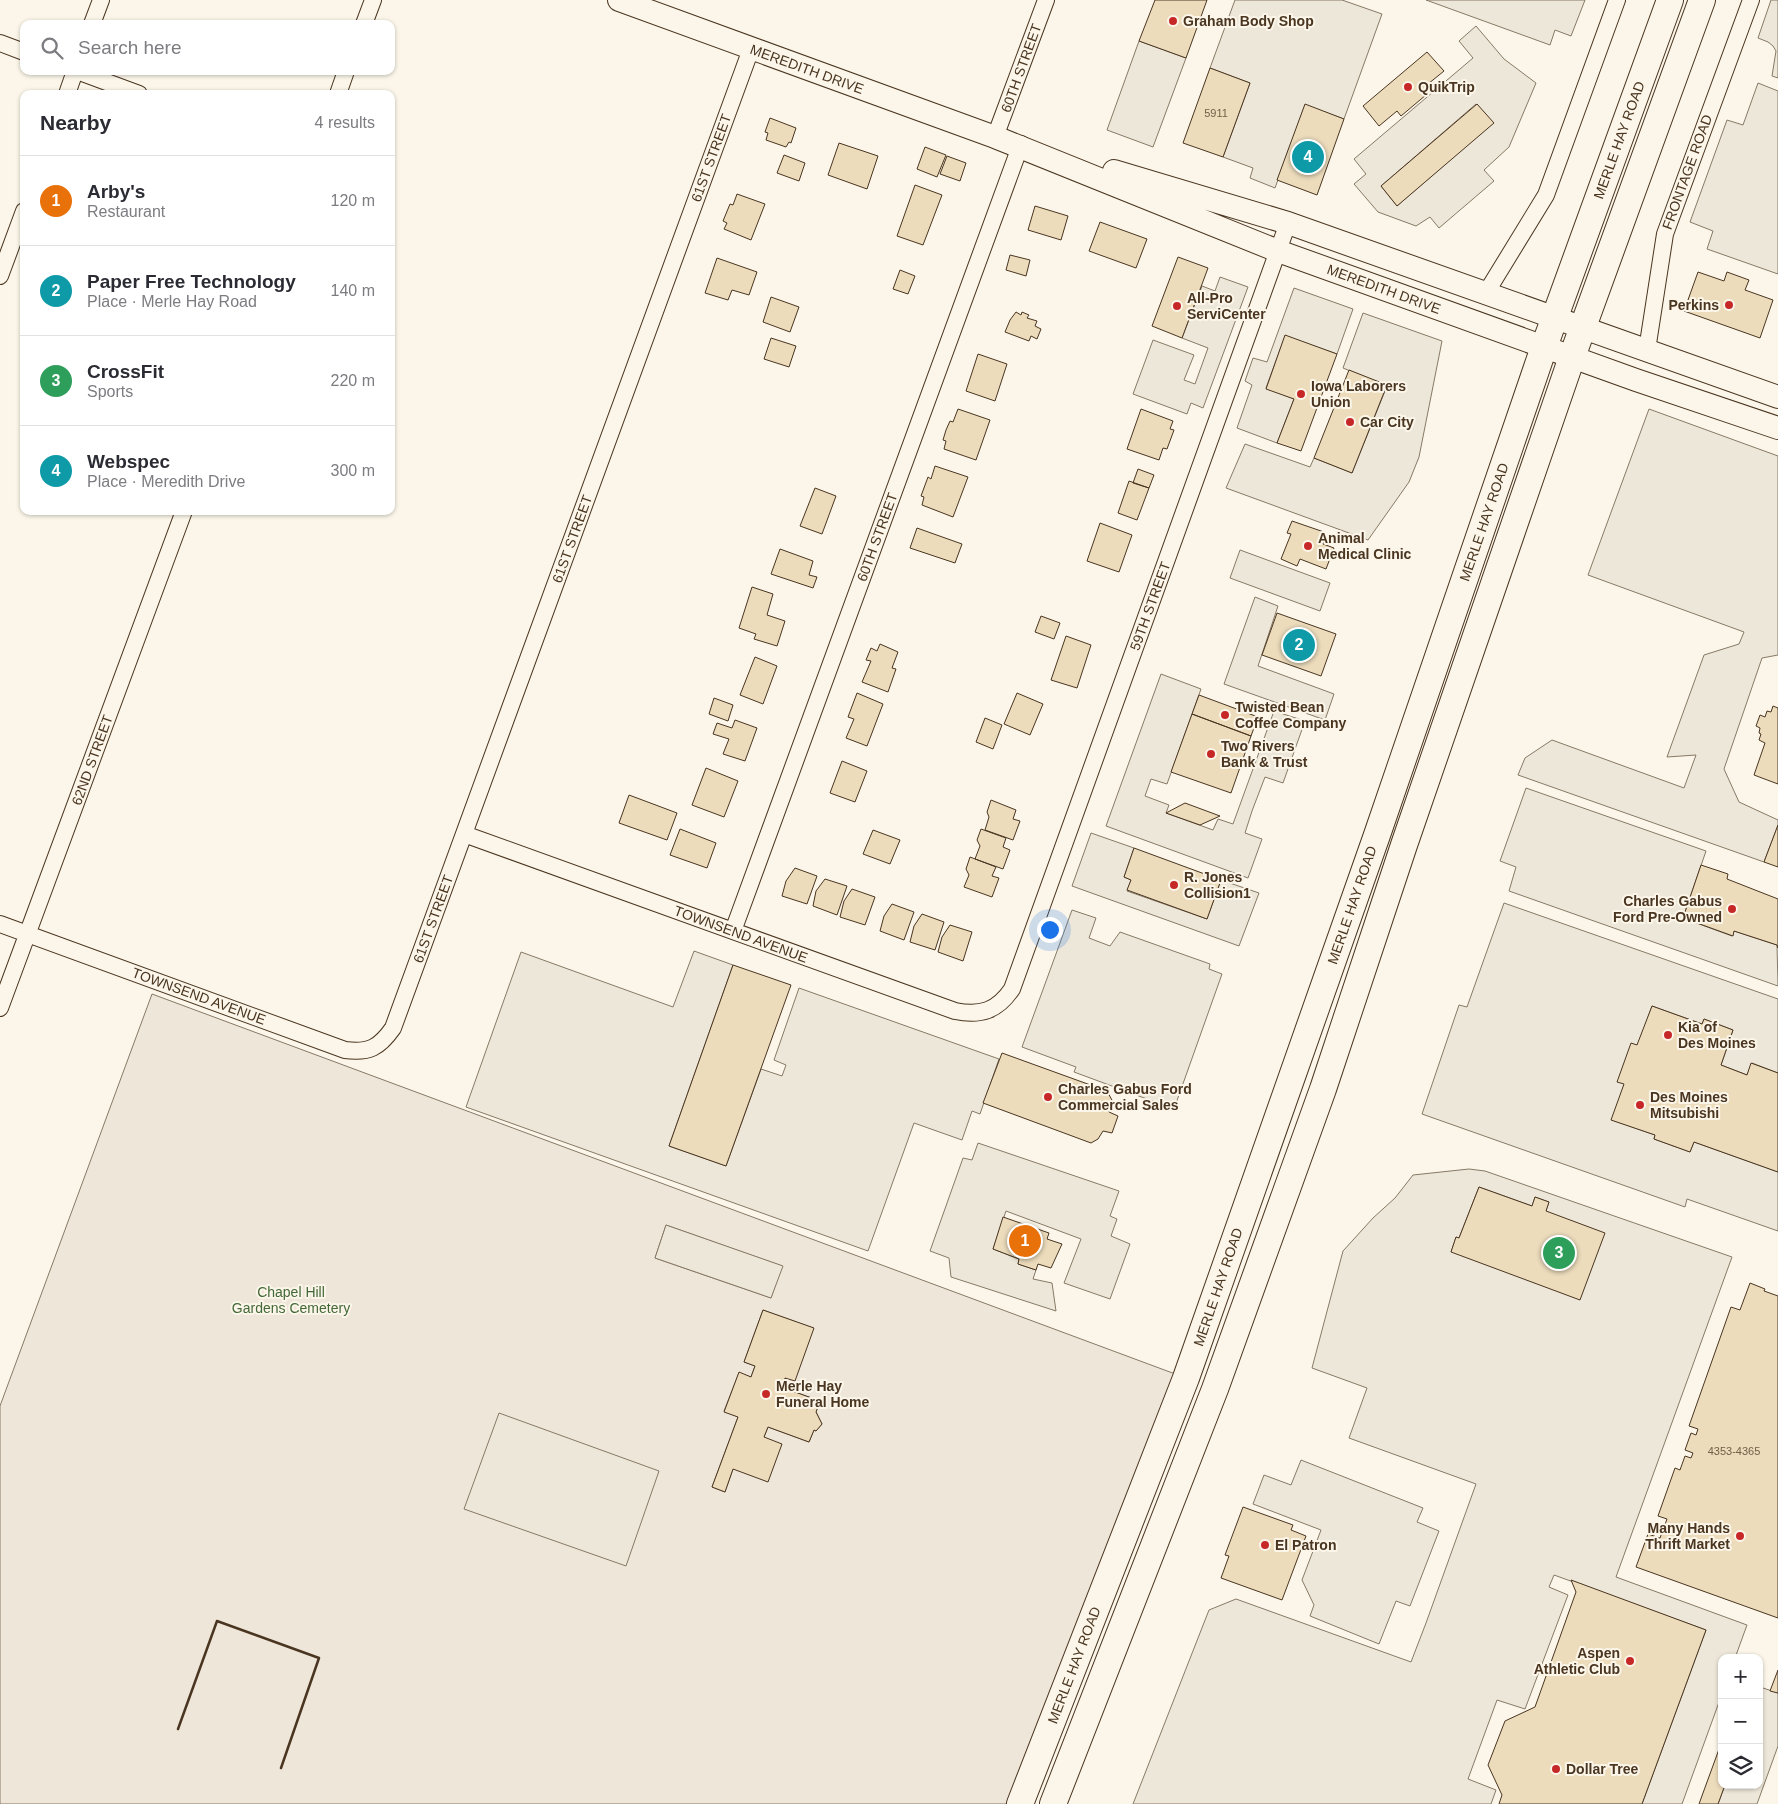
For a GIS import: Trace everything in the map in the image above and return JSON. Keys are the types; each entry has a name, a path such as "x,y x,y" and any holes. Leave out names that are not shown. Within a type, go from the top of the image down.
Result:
{"main road":[{"name":"MEREDITH DRIVE","path":"619,0 1020,146 1278,251 1572,357 1778,428"},
{"name":"MERLE HAY ROAD","path":"1020,1804 1186,1378 1370,854 1544,347 1670,0"},
{"path":"1053,1804 1215,1389 1300,1155 1404,845 1582,328 1702,0"},
{"name":"MEREDITH DRIVE","path":"1020,146 1288,223 1778,397"}],"street":[{"path":"94,20 101,0"},
{"path":"366,20 373,0"},
{"name":"60TH STREET","path":"996,137 1046,0"},
{"path":"1486,293 1546,195 1617,0"},
{"name":"FRONTAGE ROAD","path":"1647,350 1665,234 1750,0"},
{"path":"0,43 20,50"},
{"name":"61ST STREET","path":"393,1028 751,49"},
{"path":"69,90 74,75"},
{"path":"87,75 128,90"},
{"path":"339,90 345,75"},
{"name":"60TH STREET","path":"733,931 1020,146"},
{"path":"0,276 20,222"},
{"name":"59TH STREET","path":"1012,989 1288,223"},
{"name":"62ND STREET","path":"0,1008 183,515"},
{"name":"TOWNSEND AVENUE","path":"464,834 955,1011 970,1014 988,1011 1004,1000 1012,989"},
{"name":"TOWNSEND AVENUE","path":"0,924 345,1050 359,1052 374,1048 384,1041 393,1028"}],"green space":[{"name":"Chapel Hill Gardens Cemetery","path":"152,994 1186,1378 1020,1804 0,1804 0,1406","holes":["666,1225 782,1266 771,1298 655,1258","763,1310 813,1328 781,1387 820,1401 816,1412 822,1424 816,1431 814,1430 809,1442 768,1427 764,1437 733,1469 725,1492 712,1487 738,1417 724,1411 739,1373 751,1377 755,1366 744,1362"]}],"shaded area":[{"path":"1235,0 1342,0 1382,14 1344,119 1305,105 1275,188 1250,178 1253,168 1223,157 1250,83 1210,68"},
{"path":"1426,0 1585,0 1571,36 1555,30 1550,45"},
{"path":"1771,0 1778,0 1778,78 1772,76 1776,51 1768,42 1758,38"},
{"path":"1476,26 1504,59 1536,83 1509,147 1484,170 1494,181 1439,228 1430,217 1416,226 1378,212 1354,184 1366,174 1354,159 1473,58 1459,41","holes":["1476,104 1493,123 1397,206 1381,186"]},
{"path":"1139,41 1186,58 1153,147 1107,130"},
{"path":"1758,83 1778,91 1778,274 1707,249 1713,231 1690,222 1727,120 1743,125"},
{"path":"1220,277 1248,287 1203,408 1191,403 1187,414 1133,394 1153,340 1194,355 1184,380 1195,384 1208,348 1182,338 1202,286 1215,291"},
{"path":"1294,288 1353,309 1337,354 1285,336 1266,388 1294,399 1277,443 1237,428 1252,385 1245,381 1253,358 1267,362"},
{"path":"1363,313 1442,341 1419,457 1409,482 1368,540 1226,488 1245,444 1310,467 1314,458 1352,473 1387,386 1343,368"},
{"path":"1649,409 1778,456 1778,655 1762,658 1724,769 1739,802 1778,820 1778,825 1764,862 1518,775 1525,758 1552,740 1684,788 1696,755 1667,757 1704,655 1739,644 1744,632 1588,575"},
{"path":"1240,550 1330,583 1320,611 1230,578"},
{"path":"1255,597 1278,606 1258,666 1334,694 1325,720 1224,684"},
{"path":"1161,674 1201,689 1167,784 1151,779 1145,796 1169,805 1166,813 1213,830 1218,819 1233,824 1274,711 1305,721 1283,783 1265,777 1252,811 1245,833 1262,839 1248,878 1106,826"},
{"path":"1526,788 1706,851 1683,918 1732,936 1734,931 1777,945 1778,986 1509,891 1516,867 1500,861"},
{"path":"1091,833 1134,848 1124,877 1131,880 1127,891 1207,919 1221,880 1259,893 1239,946 1072,886"},
{"path":"1504,903 1778,999 1778,1073 1752,1063 1747,1075 1721,1065 1733,1030 1704,1019 1702,1024 1652,1006 1612,1120 1655,1135 1654,1139 1690,1152 1694,1142 1778,1172 1778,1231 1687,1199 1685,1207 1422,1114 1459,1005 1467,1007"},
{"path":"1072,910 1096,918 1089,938 1110,946 1120,932 1210,964 1209,969 1222,974 1174,1109 1074,1072 1076,1067 1022,1047"},
{"path":"694,951 733,965 669,1146 726,1166 761,1069 782,1076 786,1065 774,1060 799,988 999,1059 980,1114 972,1111 962,1140 914,1123 868,1251 466,1107 521,952 673,1007"},
{"path":"978,1143 1119,1191 1110,1216 1117,1219 1111,1236 1130,1244 1110,1299 1064,1283 1081,1239 1006,1211 993,1249 1019,1259 1018,1264 1036,1270 1033,1279 1052,1283 1056,1311 951,1277 949,1258 930,1251 963,1158 972,1160"},
{"path":"1469,1169 1485,1171 1732,1257 1616,1577 1747,1625 1736,1654 1718,1654 1718,1705 1682,1804 1642,1804 1706,1630 1554,1575 1549,1587 1568,1595 1525,1709 1497,1700 1468,1779 1496,1790 1491,1804 1133,1804 1209,1610 1236,1599 1411,1662 1476,1484 1349,1438 1367,1388 1312,1368 1343,1251 1373,1218 1395,1198 1413,1175","holes":["1479,1187 1532,1206 1535,1197 1549,1202 1546,1211 1451,1252 1456,1237 1459,1238"]},
{"path":"666,1225 783,1266 771,1298 655,1258"},
{"path":"499,1413 659,1471 626,1566 464,1509"},
{"path":"1301,1460 1423,1508 1417,1522 1439,1531 1410,1606 1396,1601 1379,1644 1310,1616 1314,1605 1302,1580 1321,1530 1253,1504 1264,1475 1291,1485"},
{"path":"1763,1688 1778,1693 1778,1746 1763,1787"},
{"path":"1724,1789 1762,1789 1757,1804 1718,1804"}],"building":[{"name":"Graham Body Shop","path":"1155,0 1207,0 1186,58 1139,41"},
{"name":"QuikTrip","path":"1427,52 1444,71 1428,84 1433,89 1401,116 1397,111 1379,126 1363,106"},
{"path":"1210,68 1250,83 1223,157 1183,143"},
{"path":"1305,104 1344,119 1317,195 1277,180"},
{"name":"QuikTrip","path":"1477,104 1494,123 1397,206 1381,186"},
{"path":"770,118 796,128 791,143 789,142 786,147 766,140 768,133 765,132"},
{"path":"839,143 878,156 867,189 828,175"},
{"path":"925,147 946,155 937,177 917,169"},
{"path":"784,155 805,163 799,181 777,173"},
{"path":"947,156 966,163 960,181 940,174"},
{"path":"915,185 942,195 923,245 897,236"},
{"path":"737,194 765,204 751,240 724,229 727,223 723,221 730,204 733,205"},
{"path":"1035,206 1068,216 1061,240 1028,230"},
{"path":"1100,222 1147,239 1136,268 1089,251"},
{"path":"1010,255 1030,260 1026,276 1006,270"},
{"name":"All-Pro ServiCenter","path":"1178,257 1208,268 1182,338 1152,326"},
{"path":"717,258 757,272 749,295 732,290 728,300 705,293"},
{"path":"900,270 915,276 908,294 893,289"},
{"name":"Perkins","path":"1698,272 1724,281 1727,272 1749,280 1745,290 1773,300 1760,338 1684,311"},
{"path":"771,297 799,307 790,332 763,322"},
{"path":"1016,312 1021,315 1022,312 1029,315 1027,318 1037,321 1035,326 1041,329 1037,339 1031,336 1029,341 1005,332"},
{"name":"Iowa Laborers Union","path":"1285,335 1337,354 1301,451 1277,443 1294,399 1266,389"},
{"path":"771,338 796,346 789,367 764,359"},
{"path":"978,354 1007,364 995,401 966,391"},
{"name":"Car City","path":"1349,370 1387,385 1352,473 1314,458"},
{"path":"958,409 990,420 976,460 944,449 946,441 943,440 946,430 950,421 953,422"},
{"path":"1141,409 1173,421 1170,429 1174,430 1167,449 1163,448 1159,460 1127,449"},
{"path":"935,466 968,477 953,517 922,505 924,497 921,496 928,477 931,479"},
{"path":"1138,469 1154,475 1149,488 1133,483"},
{"path":"1129,481 1149,488 1137,520 1118,513"},
{"path":"815,488 836,496 822,534 800,526"},
{"name":"Animal Medical Clinic","path":"1292,521 1324,532 1326,536 1323,544 1334,548 1326,569 1300,559 1297,566 1281,559 1291,534 1287,533"},
{"path":"1100,523 1132,535 1119,572 1087,561"},
{"path":"917,528 962,544 955,563 910,548"},
{"path":"780,549 813,561 809,575 817,577 813,588 771,574"},
{"path":"752,587 773,594 767,615 785,621 777,646 754,639 756,634 739,628"},
{"path":"1277,613 1336,634 1321,676 1262,655"},
{"path":"1041,616 1060,623 1054,639 1035,632"},
{"path":"1066,636 1091,645 1077,688 1051,680"},
{"path":"880,644 898,652 892,668 896,669 888,692 862,682 871,661 866,660 871,648 877,651"},
{"path":"755,657 777,666 763,704 740,695"},
{"path":"857,693 883,704 867,746 846,738 854,719 848,717"},
{"path":"1017,693 1043,704 1030,735 1004,724"},
{"name":"Twisted Bean Coffee Company","path":"1199,695 1258,717 1251,736 1192,714"},
{"path":"714,698 733,705 728,721 709,714"},
{"path":"1773,706 1778,708 1778,784 1754,775 1765,743 1759,740 1760,728 1756,726 1760,715 1765,717 1767,711 1771,712"},
{"name":"Two Rivers Bank & Trust","path":"1192,714 1251,736 1231,793 1171,772"},
{"path":"985,718 1002,725 993,749 976,742"},
{"path":"735,720 757,728 745,761 723,754 729,739 713,734 717,723 732,728"},
{"path":"842,761 867,771 855,802 830,793"},
{"path":"706,768 738,781 724,817 692,805"},
{"path":"629,795 677,813 667,840 619,823"},
{"path":"991,800 1016,810 1013,819 1020,821 1013,840 985,830 989,817 987,812"},
{"path":"1185,803 1220,816 1200,825 1166,813"},
{"path":"1778,825 1778,867 1764,862"},
{"path":"680,829 716,843 707,868 670,855"},
{"path":"981,829 1006,838 1003,847 1010,850 1003,869 975,859 980,846 977,840"},
{"path":"873,830 900,840 890,864 863,854"},
{"name":"R. Jones Collision1","path":"1134,848 1221,880 1207,919 1127,890 1131,880 1124,877"},
{"path":"970,857 996,867 992,876 999,878 992,897 964,887 969,875 966,869"},
{"name":"Charles Gabus Ford Pre-Owned","path":"1701,865 1728,874 1727,879 1778,899 1778,948 1777,945 1734,931 1733,936 1683,918"},
{"path":"795,868 817,876 807,904 782,896 786,881"},
{"path":"825,879 847,886 837,915 813,906 816,891"},
{"path":"852,889 875,897 865,925 840,917 844,901"},
{"path":"892,904 914,912 904,940 880,931 884,916"},
{"path":"922,914 944,922 935,950 910,942 914,926"},
{"path":"950,925 972,932 963,961 938,952 942,937"},
{"path":"733,965 791,985 726,1166 669,1146"},
{"path":"1652,1006 1702,1024 1704,1019 1733,1030 1721,1065 1747,1075 1751,1063 1778,1073 1778,1172 1694,1142 1690,1152 1654,1139 1655,1135 1611,1120 1624,1084 1617,1082 1631,1043 1637,1045"},
{"name":"Charles Gabus Ford Commercial Sales","path":"1002,1053 1107,1091 1113,1102 1109,1112 1118,1116 1112,1133 1103,1131 1098,1139 1091,1143 983,1103"},
{"path":"1479,1187 1532,1206 1535,1197 1549,1202 1546,1211 1605,1233 1580,1300 1451,1252 1456,1237 1459,1238"},
{"path":"1003,1217 1049,1233 1047,1239 1062,1244 1051,1268 1038,1264 1036,1270 1018,1264 1019,1259 993,1249"},
{"path":"1750,1283 1778,1296 1778,1618 1636,1567 1648,1534 1660,1538 1667,1519 1658,1516 1675,1468 1680,1470 1685,1456 1691,1458 1693,1453 1685,1450 1691,1433 1696,1435 1698,1429 1689,1426 1731,1307 1740,1310"},
{"name":"Merle Hay Funeral Home","path":"763,1310 814,1328 795,1381 785,1378 781,1387 820,1401 816,1412 822,1424 816,1431 814,1430 809,1442 768,1427 764,1437 782,1444 768,1482 733,1469 725,1492 712,1487 738,1417 724,1412 739,1372 751,1377 755,1366 744,1362"},
{"name":"El Patron","path":"1243,1507 1293,1525 1291,1530 1306,1536 1282,1600 1221,1578 1229,1556 1225,1555"},
{"path":"1571,1580 1706,1630 1642,1804 1499,1804 1502,1795 1488,1765 1505,1721 1535,1707 1576,1592"},
{"path":"1778,1670 1778,1693 1770,1691"},
{"path":"1718,1752 1718,1789 1724,1789 1718,1804 1699,1804"}],"wall":[{"path":"178,1729 217,1621 319,1658 281,1768"}],"place":[{"name":"Graham Body Shop","path":"1173,21"},
{"name":"QuikTrip","path":"1408,87"},
{"name":"Webspec","path":"1308,157"},
{"name":"Perkins","path":"1729,305"},
{"name":"All-Pro ServiCenter","path":"1177,306"},
{"name":"Iowa Laborers Union","path":"1301,394"},
{"name":"Car City","path":"1350,422"},
{"name":"Animal Medical Clinic","path":"1308,546"},
{"name":"Paper Free Technology","path":"1299,645"},
{"name":"Twisted Bean Coffee Company","path":"1225,715"},
{"name":"Two Rivers Bank & Trust","path":"1211,754"},
{"name":"R. Jones Collision1","path":"1174,885"},
{"name":"Charles Gabus Ford Pre-Owned","path":"1732,909"},
{"name":"Kia of Des Moines","path":"1668,1035"},
{"name":"Charles Gabus Ford Commercial Sales","path":"1048,1097"},
{"name":"Des Moines Mitsubishi","path":"1640,1105"},
{"name":"Arby's","path":"1025,1241"},
{"name":"CrossFit","path":"1559,1253"},
{"name":"Merle Hay Funeral Home","path":"766,1394"},
{"name":"Many Hands Thrift Market","path":"1740,1536"},
{"name":"El Patron","path":"1265,1545"},
{"name":"Aspen Athletic Club","path":"1630,1661"},
{"name":"Dollar Tree","path":"1556,1769"}]}
